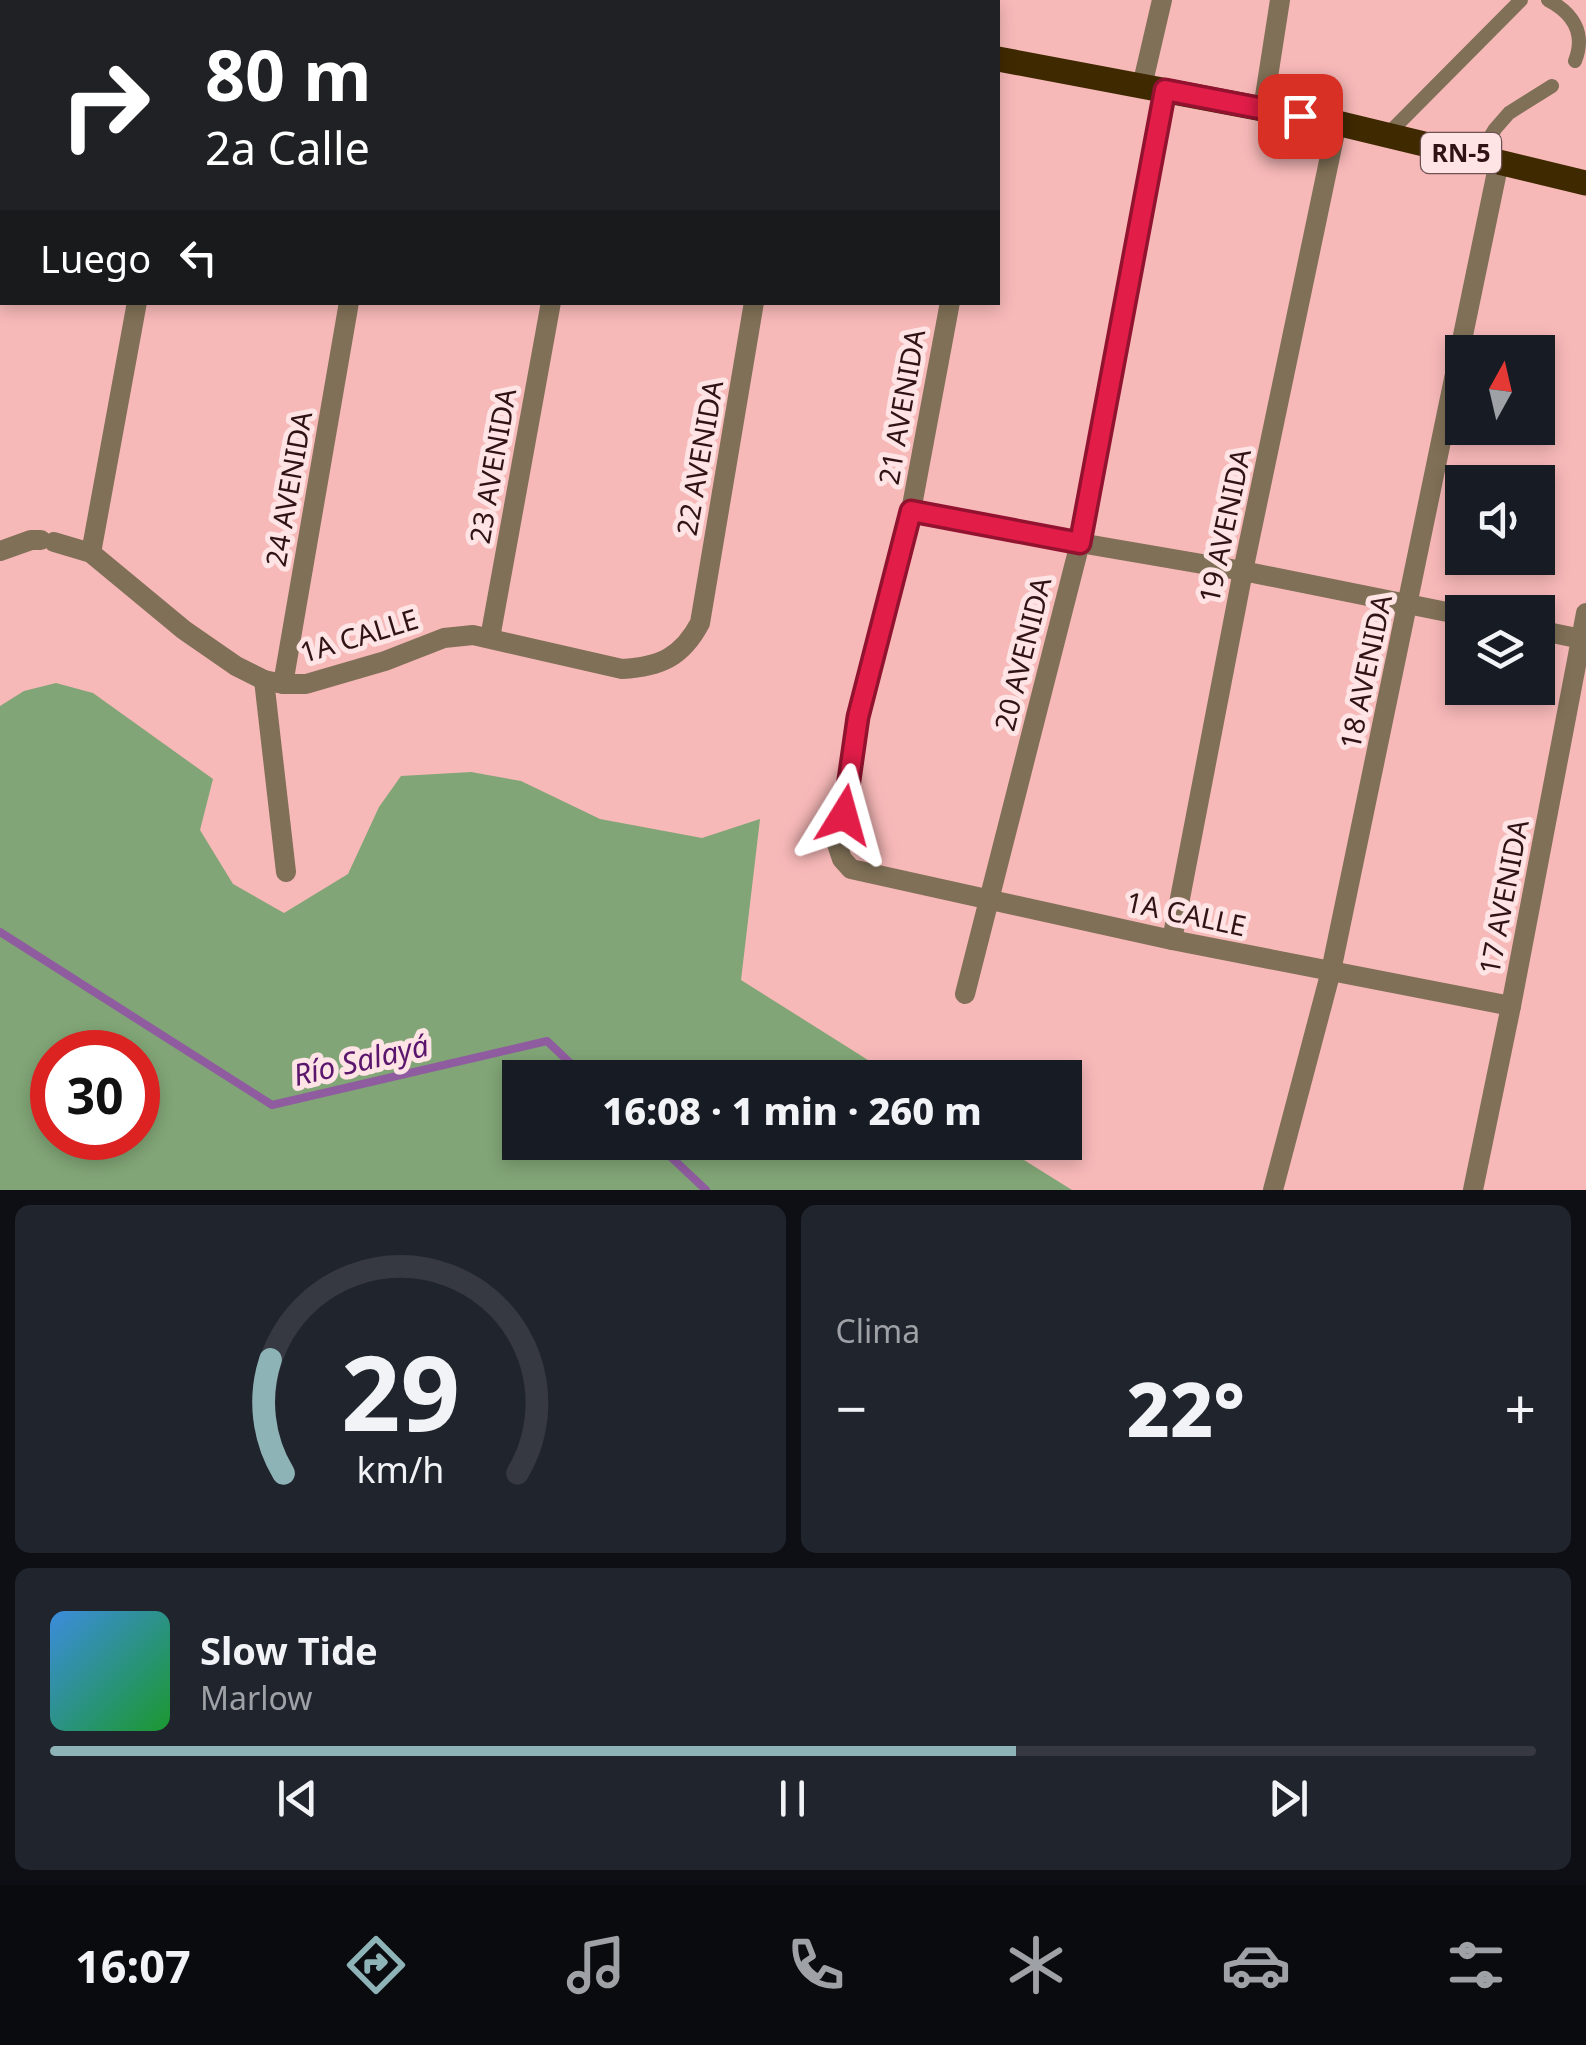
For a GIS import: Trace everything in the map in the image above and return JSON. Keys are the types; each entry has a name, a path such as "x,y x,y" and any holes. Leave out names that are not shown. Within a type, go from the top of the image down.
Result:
{"main road":[{"name":"RN-5","path":"1000,59 1336,123 1586,183"}],"street":[{"path":"1154,88 1162,0"},
{"path":"1263,108 1280,0"},
{"name":"20 AVENIDA","path":"965,994 1080,543 1154,88"},
{"name":"19 AVENIDA","path":"1172,940 1243,570 1336,123"},
{"name":"18 AVENIDA","path":"1272,1190 1331,971 1409,604 1488,159"},
{"path":"91,553 136,305"},
{"name":"24 AVENIDA","path":"286,872 273,682 348,305"},
{"name":"23 AVENIDA","path":"490,638 550,305"},
{"name":"22 AVENIDA","path":"700,623 753,305"},
{"name":"21 AVENIDA","path":"850,869 837,844 858,717 911,511 949,305"},
{"path":"911,511 1243,570 1445,611"},
{"path":"0,551 31,540 91,553 184,630 236,666 273,682"},
{"name":"17 AVENIDA","path":"1473,1190 1584,640 1586,613"},
{"name":"1A CALLE","path":"273,682 306,684 384,662 444,638 473,636 622,669 642,668 666,660 689,644 700,623"},
{"path":"1555,634 1584,640"},
{"name":"1A CALLE","path":"850,869 1172,940 1511,1006"}],"lane":[{"path":"1387,135 1521,0"},
{"path":"1548,0 1571,15 1579,32 1580,49 1575,60"},
{"path":"1488,159 1495,128 1509,113 1552,86"}],"green space":[{"path":"56,683 93,693 213,779 200,830 233,884 284,913 348,874 379,807 401,776 471,772 521,781 600,819 702,838 760,819 741,980 868,1060 502,1060 502,1160 1024,1160 1072,1190 0,1190 0,706 24,691"}],"waterway":[{"name":"Río Salayá","path":"0,932 272,1105 547,1041 567,1060"},
{"name":"Río Salayá","path":"674,1160 706,1190"}],"route":[{"path":"844,815 858,717 911,511 1080,543 1165,90 1300,116"}]}
